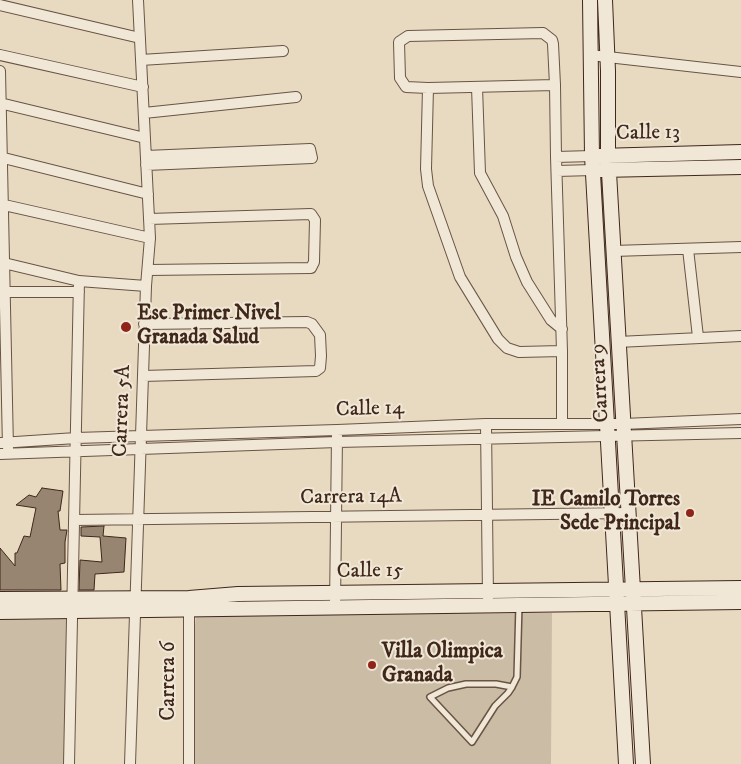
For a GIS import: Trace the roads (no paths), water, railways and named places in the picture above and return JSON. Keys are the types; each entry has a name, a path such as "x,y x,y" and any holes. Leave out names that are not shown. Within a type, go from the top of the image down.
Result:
{"street":[{"name":"Carrera 5A","path":"130,764 144,324 150,238 138,0"},
{"name":"Carrera 9","path":"590,0 592,156 626,764"},
{"name":"Carrera 9","path":"605,0 608,163 643,764"},
{"path":"0,5 140,38"},
{"path":"555,85 406,87 400,78 399,42 408,36 543,33 550,37 553,44 555,85 562,330 562,424"},
{"path":"141,60 283,51"},
{"path":"0,55 142,87"},
{"path":"590,55 741,72"},
{"path":"0,71 2,263 6,292 3,304 4,454"},
{"path":"478,87 480,173 503,216 516,257 527,282 551,320 562,330"},
{"path":"428,88 426,169 428,186 460,277 498,339 507,348 519,352 562,351"},
{"path":"144,113 296,98"},
{"path":"0,103 145,138"},
{"path":"310,149 312,158 146,161 310,149"},
{"name":"Calle 13","path":"557,172 593,170 608,163 741,152"},
{"name":"Calle 13","path":"556,157 592,156 608,163 741,167"},
{"path":"1,158 148,194"},
{"path":"2,204 150,238"},
{"path":"148,270 311,268 314,262 316,220 311,214 149,219"},
{"path":"613,251 741,248"},
{"path":"688,249 698,337"},
{"path":"2,263 79,281 146,286"},
{"path":"69,764 79,281"},
{"path":"6,292 79,292"},
{"path":"143,376 316,371 320,368 321,356 320,335 312,324 307,322 144,324"},
{"path":"618,342 741,336"},
{"name":"Calle 14","path":"624,430 741,419"},
{"path":"486,424 488,605"},
{"name":"Calle 14","path":"4,443 76,438 486,424 562,424 607,430"},
{"path":"335,600 337,430"},
{"name":"Calle 14","path":"4,454 337,442 486,440 607,430 741,433"},
{"name":"Carrera 14A","path":"74,520 628,513"},
{"name":"Calle 15","path":"0,612 72,605 335,600 488,591 741,588"},
{"name":"Calle 15","path":"0,599 72,605"},
{"name":"Calle 15","path":"335,600 488,605 741,602"},
{"name":"Carrera 6","path":"189,604 189,764"}],"lane":[{"path":"512,687 496,684 466,684 448,688 430,697 472,742 495,706 512,687 518,673 519,605"}],"place":[{"name":"Ese Primer Nivel Granada Salud","path":"126,327"},
{"name":"IE Camilo Torres Sede Principal","path":"690,513"},
{"name":"Villa Olimpica Granada","path":"372,665"}]}
